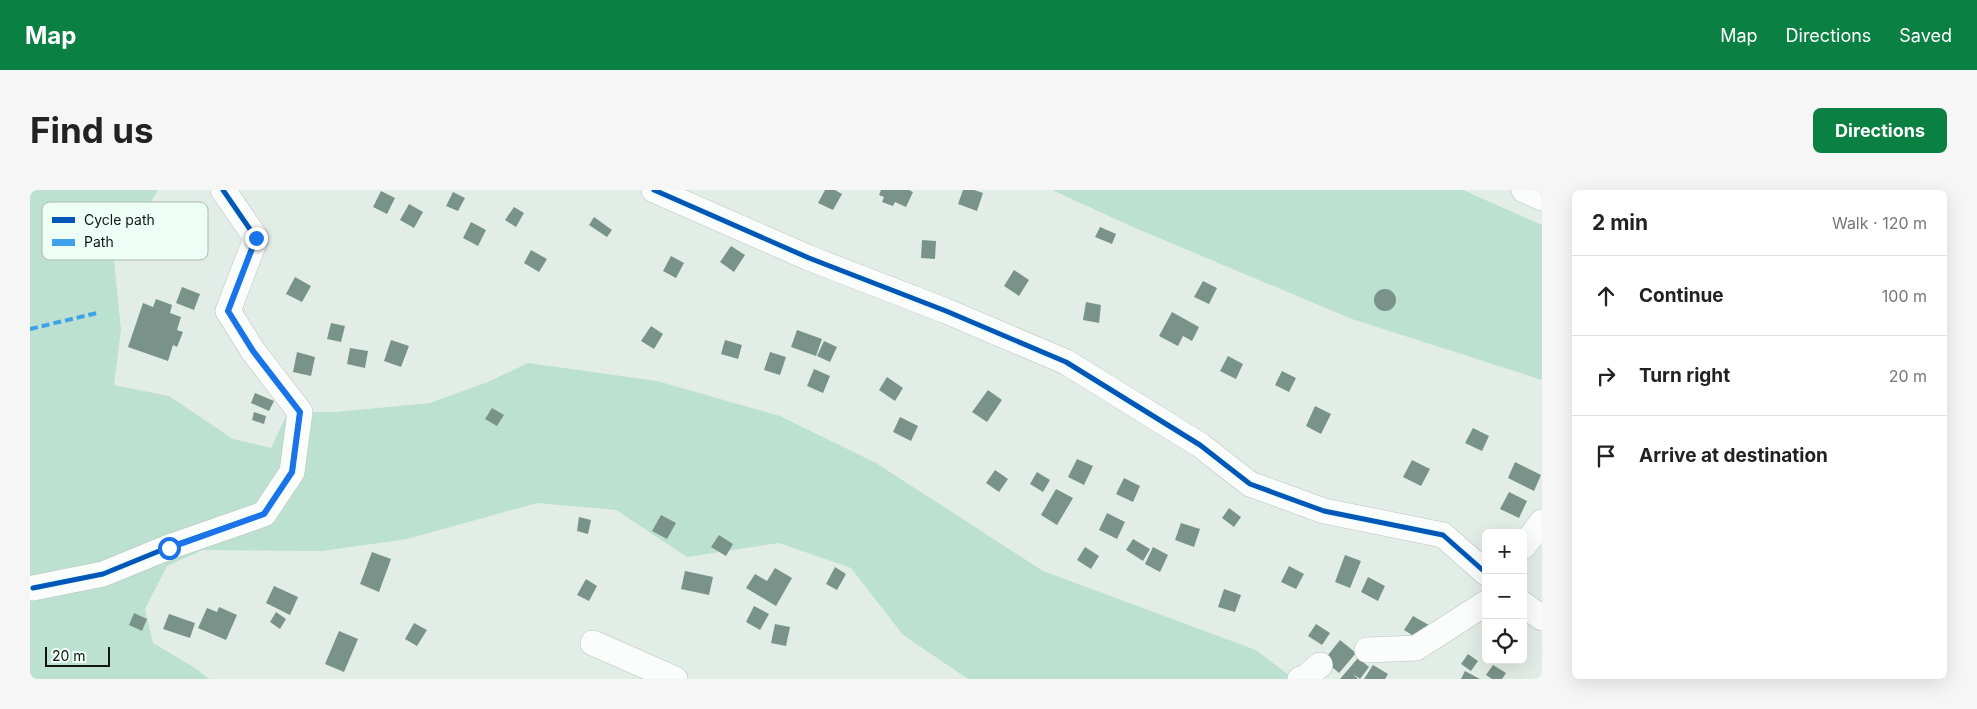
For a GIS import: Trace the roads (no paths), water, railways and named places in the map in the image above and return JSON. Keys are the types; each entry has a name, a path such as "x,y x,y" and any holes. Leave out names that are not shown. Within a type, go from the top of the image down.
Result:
{"street":[{"path":"33,588 103,574 264,514 292,472 300,412 253,351 228,311 256,238 223,190"},
{"path":"654,190 809,258 946,311 1066,362 1200,445 1250,484 1324,511 1443,535 1482,569"},
{"path":"1524,190 1542,198"},
{"path":"1527,542 1542,522"},
{"path":"1367,650 1416,648 1482,606"},
{"path":"1527,607 1542,618"},
{"path":"593,643 675,679"}]}
